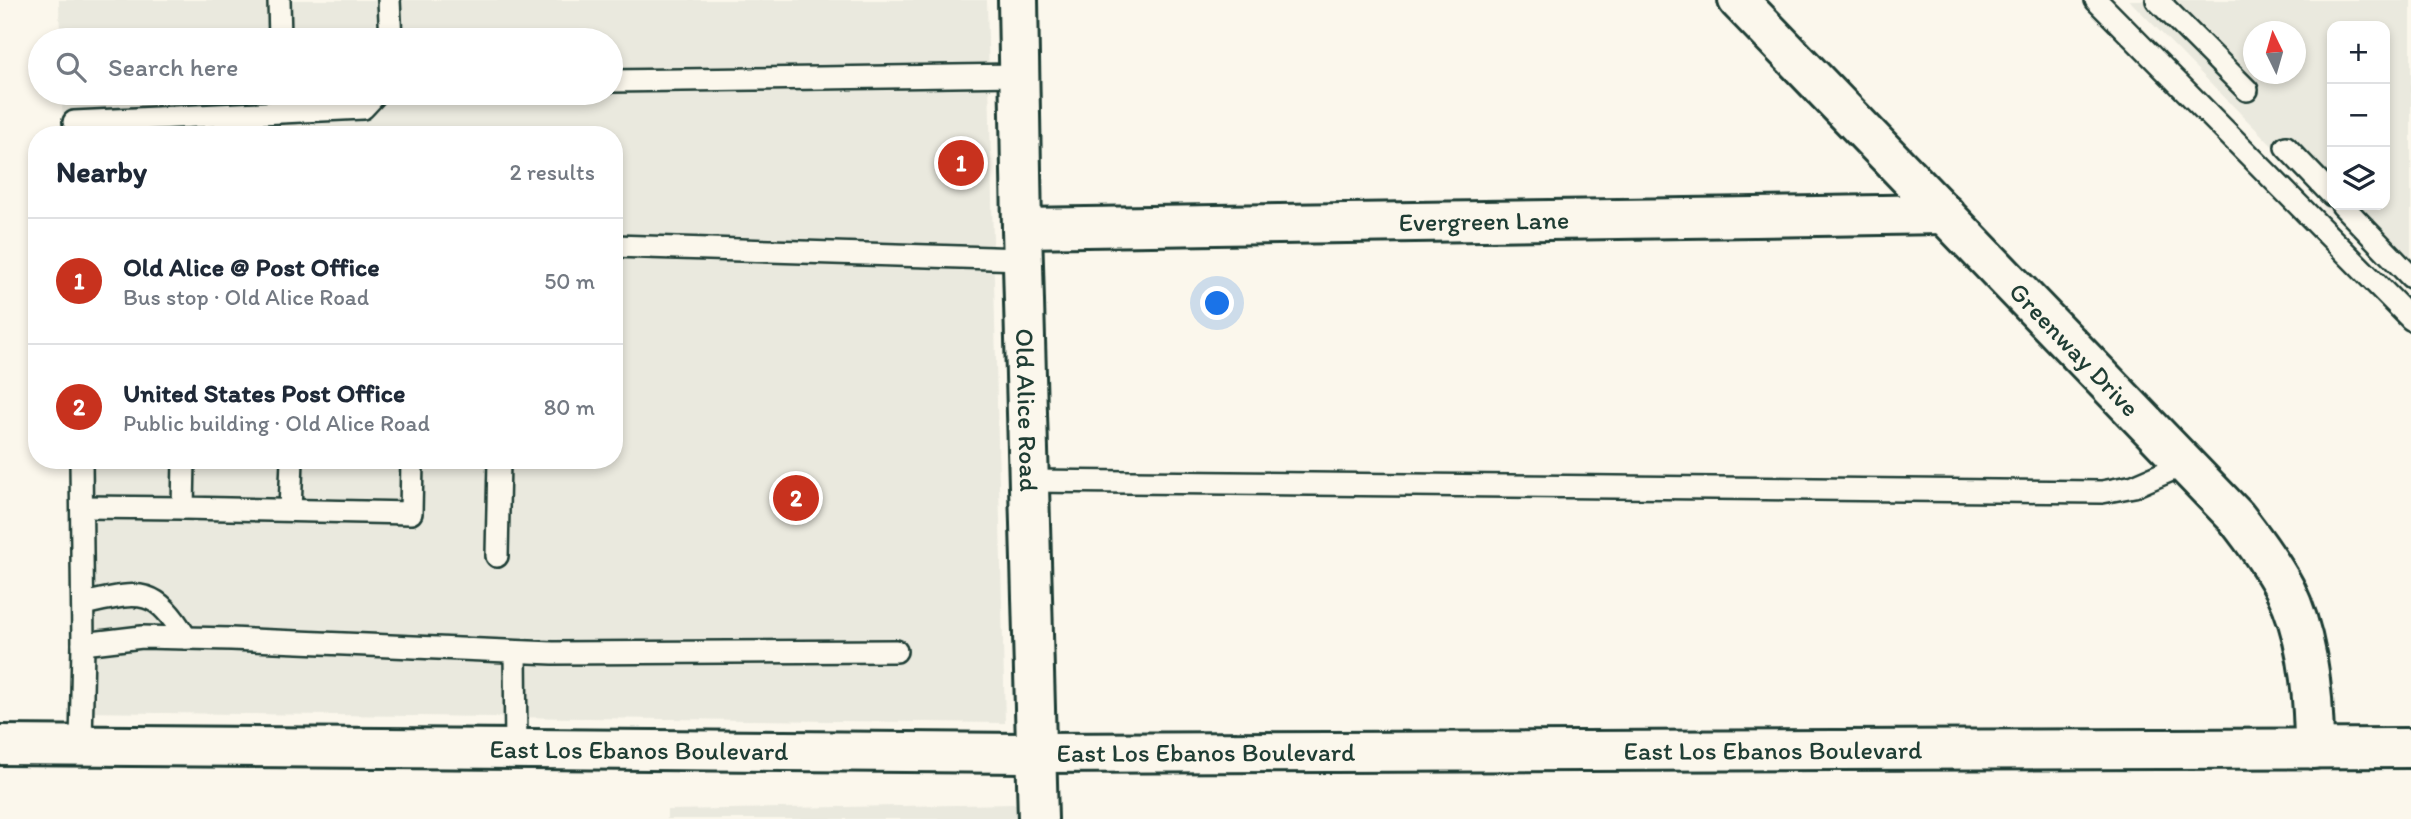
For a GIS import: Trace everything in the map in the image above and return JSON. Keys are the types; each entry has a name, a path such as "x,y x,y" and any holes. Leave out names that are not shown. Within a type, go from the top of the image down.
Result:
{"street":[{"name":"Old Alice Road","path":"1018,0 1038,819"},
{"name":"Greenway Drive","path":"1738,0 2236,517 2264,553 2286,591 2300,630 2307,664 2314,749"},
{"name":"Evergreen Lane","path":"1022,244 1945,214"},
{"name":"East Los Ebanos Boulevard","path":"0,745 1035,753 2411,748"}],"lane":[{"path":"279,0 280,28"},
{"path":"389,0 390,28"},
{"path":"2096,0 2411,319"},
{"path":"2157,0 2247,90"},
{"path":"623,81 1019,75"},
{"path":"74,122 250,105"},
{"path":"322,105 363,108 366,105"},
{"path":"2286,147 2327,190"},
{"path":"2347,210 2411,277"},
{"path":"623,246 1022,244"},
{"path":"1029,481 2102,492 2134,486 2185,464"},
{"path":"81,469 81,745"},
{"path":"183,508 184,469"},
{"path":"290,510 292,469"},
{"path":"82,507 411,513 412,469"},
{"path":"497,556 499,469"},
{"path":"83,604 124,595 153,598 172,614 186,638"},
{"path":"83,645 142,638 186,638 553,653 895,651"},
{"path":"515,652 516,749"}],"shaded area":[{"path":"59,0 987,0 1005,723 77,712 71,469 623,469 623,126 63,126 62,105 623,105 623,28 60,28"},
{"path":"2129,0 2411,0 2411,287 2335,210 2390,210 2390,21 2327,21 2327,202"},
{"path":"1016,804 1016,819 667,819 667,810"}],"place":[{"name":"Old Alice @ Post Office","path":"961,163"},
{"name":"United States Post Office","path":"796,498"}]}
